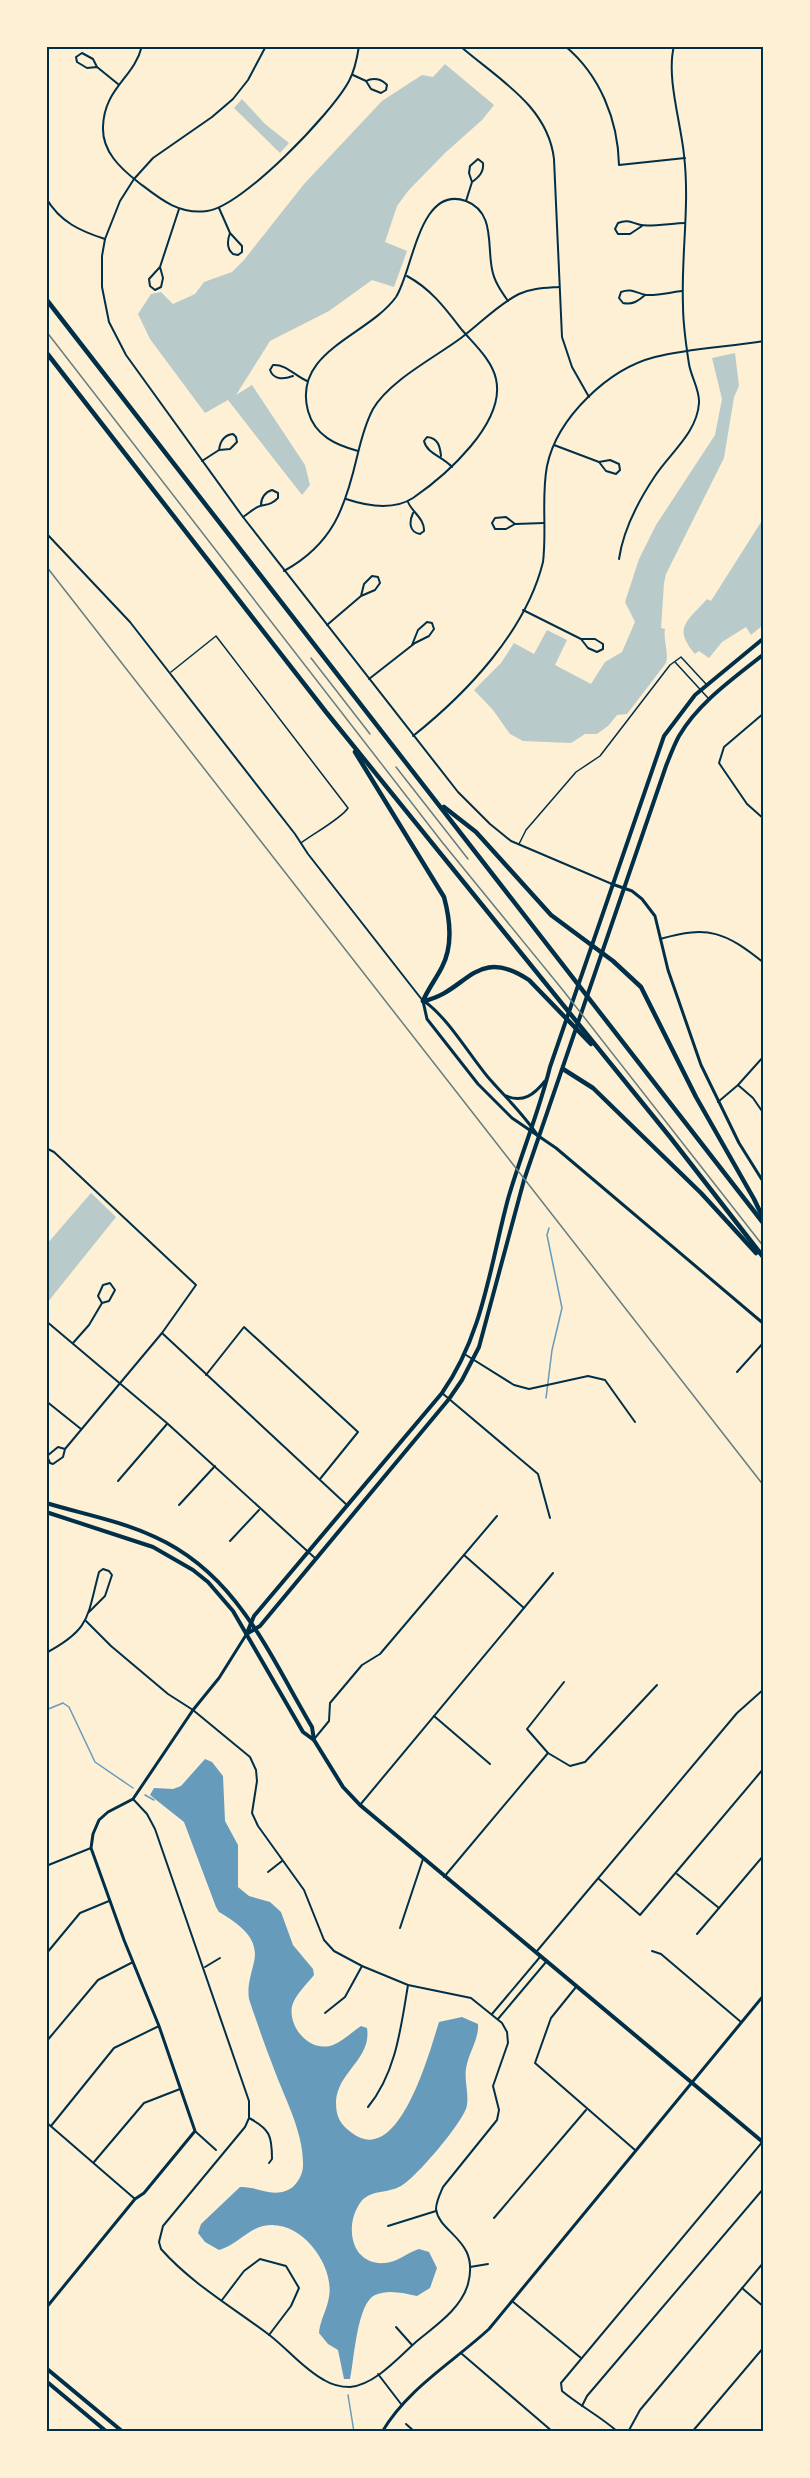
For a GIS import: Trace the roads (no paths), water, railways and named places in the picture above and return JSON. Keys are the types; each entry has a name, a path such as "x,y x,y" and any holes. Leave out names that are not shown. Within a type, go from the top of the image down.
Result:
{"highway":[{"path":"46,299 764,1222"},
{"path":"46,352 345,737 616,1070 764,1260"},
{"path":"345,737 444,897 449,915 447,952 442,967 423,1000"},
{"path":"438,803 476,832 551,915 603,953 641,987 696,1097 754,1199 764,1222"},
{"path":"423,1000 436,997 483,969 498,967 510,969 537,986 616,1070"},
{"path":"563,1069 593,1088 701,1193 764,1260"}],"main road":[{"path":"247,1633 251,1622 442,1393 466,1355 475,1331 508,1200 562,1031 664,736 685,706 706,684 764,639"},
{"path":"247,1633 260,1626 449,1399 473,1359 489,1319 517,1204 666,766 679,735 709,699 764,654"},
{"path":"46,1503 140,1530 182,1551 216,1577 238,1602 251,1622 312,1727 314,1740 342,1787 444,1877 763,2142"},
{"path":"46,1512 127,1537 173,1558 208,1582 225,1599 247,1633 303,1732 314,1740"},
{"path":"46,2368 123,2432"},
{"path":"46,2381 107,2432"}],"street":[{"path":"142,46 137,60 118,84 106,108 104,136 113,158 134,179 166,203 179,209 201,212 219,208 236,198 279,162 338,98 352,75 359,46"},
{"path":"266,46 249,79 234,99 212,117 160,152 134,179 120,201 105,239 102,256 102,287 112,330 126,355 284,572 460,794 490,824 519,845 633,891 650,908 655,916 687,1027 718,1102 764,1183"},
{"path":"460,46 526,102 541,119 548,134 554,159 559,287 564,346 575,375 589,396"},
{"path":"565,46 585,67 604,98 616,133 619,165 685,158"},
{"path":"619,559 623,540 647,490 690,431 697,415 699,398 689,366 682,291 687,189 685,158 672,70 674,46"},
{"path":"97,67 88,68 80,65 76,60 77,55 82,53 90,57 97,67 118,84"},
{"path":"352,75 366,81 373,91 381,93 386,90 387,85 383,82 373,78 366,81"},
{"path":"466,201 472,182 480,176 482,170 483,163 478,159 470,166 469,173 472,182"},
{"path":"46,198 57,214 70,225 105,239"},
{"path":"358,451 334,443 316,428 307,408 307,381 313,368 325,355 390,304 400,290 429,213 446,201 466,201 485,218 493,273 508,301"},
{"path":"219,208 230,233 242,246 242,252 238,255 233,254 230,249 228,242 230,233"},
{"path":"160,267 163,278 161,287 155,290 150,286 149,279 160,267 179,209"},
{"path":"642,226 632,221 625,221 618,223 615,229 618,234 626,235 642,226 685,224"},
{"path":"346,499 376,506 408,502 468,450 479,436 497,394 492,367 429,289 406,275"},
{"path":"284,572 306,558 324,540 338,519 346,499 367,422 383,395 508,301 530,290 559,287"},
{"path":"645,295 625,290 621,292 619,298 624,304 633,303 645,295 682,291"},
{"path":"413,736 496,655 523,610 541,569 547,468 554,445 565,422 589,396 645,360 688,351 764,341"},
{"path":"293,376 286,368 279,365 273,365 270,368 270,373 279,378 293,376 307,381"},
{"path":"202,461 219,450 228,450 234,446 237,441 236,437 232,434 226,436 221,441 219,450"},
{"path":"441,456 438,443 433,438 427,437 424,441 426,448 431,453 441,456 452,466"},
{"path":"554,445 599,462 613,461 619,464 620,470 618,474 612,474 603,469 599,462"},
{"path":"243,517 261,505 268,506 275,502 278,493 272,490 267,492 263,496 261,505"},
{"path":"408,502 413,513 422,520 425,526 424,531 420,534 414,532 411,526 413,513"},
{"path":"515,524 504,517 495,518 492,523 496,529 506,529 515,524 544,523"},
{"path":"46,533 116,606 423,1000 437,1012 504,1095 526,1117 539,1137 556,1148 764,1324"},
{"path":"326,626 361,596 377,588 380,582 378,577 372,576 366,581 361,596"},
{"path":"523,610 581,639 599,640 603,644 603,649 599,652 593,651 581,639"},
{"path":"369,680 412,645 433,633 432,623 427,622 421,627 412,645"},
{"path":"764,713 724,747 719,763 747,804 764,819"},
{"path":"660,939 690,931 718,934 743,947 763,962"},
{"path":"423,1000 423,1010 427,1019 478,1084 512,1118 532,1129"},
{"path":"718,1102 738,1085 764,1056"},
{"path":"504,1095 514,1099 524,1099 539,1089 547,1080"},
{"path":"738,1085 753,1098 764,1114"},
{"path":"46,1148 54,1152 196,1285 162,1333 65,1449 63,1457 53,1464 50,1463 47,1456 50,1452 58,1447 65,1449"},
{"path":"73,1343 89,1325 102,1303 109,1301 115,1290 110,1283 103,1285 98,1296 102,1303"},
{"path":"46,1321 168,1424 316,1559"},
{"path":"206,1375 244,1327 358,1432 320,1479"},
{"path":"162,1333 348,1506"},
{"path":"737,1372 764,1342"},
{"path":"466,1355 514,1385 529,1389 588,1376 605,1380 635,1422"},
{"path":"442,1393 538,1474 550,1518"},
{"path":"46,1401 81,1429"},
{"path":"118,1481 168,1424"},
{"path":"178,1505 215,1466"},
{"path":"230,1540 259,1509"},
{"path":"314,1740 329,1721 330,1703 362,1665 380,1654 496,1516"},
{"path":"46,1551 46,1558"},
{"path":"465,1555 524,1608"},
{"path":"46,1653 71,1640 86,1621 99,1572 103,1569 109,1571 112,1575 105,1596 89,1612"},
{"path":"360,1805 553,1573"},
{"path":"86,1621 111,1646 168,1694 193,1710 250,1757 256,1770 257,1781 252,1813 258,1826 304,1890 324,1940 334,1951 362,1966 408,1985 471,1998 493,2014 507,2032 508,2043 493,2086 499,2110 497,2120 443,2187 436,2211 442,2223 458,2236 467,2251 470,2267 468,2285 459,2302 444,2319 378,2374 359,2385 332,2384 322,2379 167,2256 159,2242 163,2226 245,2127 249,2118 249,2101 205,1967 155,1829 147,1814 133,1799"},
{"path":"216,2150 195,2131 159,2026 91,1848 93,1834 99,1820 108,1812 133,1799 193,1710 219,1678 247,1633"},
{"path":"564,1682 527,1729 548,1753 570,1766 585,1762 657,1685"},
{"path":"535,1953 737,1713 764,1689"},
{"path":"434,1716 490,1764"},
{"path":"444,1877 548,1753"},
{"path":"598,1878 640,1915 677,1874 764,1768"},
{"path":"46,1866 91,1848"},
{"path":"697,1934 764,1855"},
{"path":"400,1928 423,1859"},
{"path":"268,1872 282,1861"},
{"path":"677,1874 719,1908"},
{"path":"46,1954 80,1913 110,1901"},
{"path":"652,1951 661,1954 741,2022"},
{"path":"493,2014 540,1957"},
{"path":"205,1967 220,1958"},
{"path":"46,2042 98,1980 134,1961"},
{"path":"498,2019 546,1962"},
{"path":"325,2013 345,1997 362,1966"},
{"path":"368,2107 376,2097 397,2049 408,1985"},
{"path":"576,1986 551,2018 535,2063 634,2150"},
{"path":"382,2432 401,2404 416,2388 462,2354 489,2329 634,2150 764,1995"},
{"path":"51,2126 114,2048 159,2026"},
{"path":"94,2162 144,2103 180,2089"},
{"path":"494,2218 586,2109"},
{"path":"249,2118 263,2126 272,2140 272,2159 269,2163"},
{"path":"46,2122 135,2199"},
{"path":"46,2308 135,2199 144,2193 195,2131"},
{"path":"618,2432 596,2413 582,2406 560,2388 561,2383 763,2142"},
{"path":"582,2406 587,2396 764,2188"},
{"path":"388,2226 436,2211"},
{"path":"221,2301 244,2271 260,2259 286,2266 299,2288 291,2306 269,2335"},
{"path":"628,2432 640,2410 764,2262"},
{"path":"470,2267 488,2264"},
{"path":"742,2288 764,2307"},
{"path":"512,2301 581,2358"},
{"path":"396,2327 412,2345"},
{"path":"692,2432 764,2347"},
{"path":"462,2354 553,2432"},
{"path":"378,2374 401,2404"},
{"path":"406,2424 415,2432"}],"lane":[{"path":"170,673 216,636 314,762 348,808 333,822 328,823 301,843"},
{"path":"519,845 526,830 576,772 600,756 661,675 681,657 715,694"},
{"path":"675,662 709,699"}],"water":[{"path":"205,1759 212,1762 223,1776 225,1821 238,1845 238,1887 249,1896 270,1902 281,1912 293,1945 313,1969 314,1975 298,1994 292,2006 293,2022 297,2030 309,2042 324,2047 337,2043 361,2026 367,2028 367,2039 360,2057 338,2091 337,2112 344,2126 352,2133 369,2140 384,2135 398,2121 410,2102 439,2022 462,2017 478,2024 466,2069 467,2105 458,2123 439,2148 408,2181 396,2188 369,2196 360,2203 355,2212 352,2233 354,2243 364,2258 385,2263 419,2249 429,2252 437,2268 430,2288 417,2296 385,2292 369,2300 360,2320 350,2379 344,2379 338,2350 328,2344 319,2333 328,2302 329,2284 326,2271 312,2246 289,2229 276,2225 257,2228 219,2250 205,2242 198,2233 201,2224 240,2187 283,2192 297,2182 303,2166 300,2141 293,2116 267,2052 249,1999 254,1945 240,1926 219,1912 216,1907 184,1822 150,1795 154,1788 173,1789 181,1786"}],"waterway":[{"path":"546,1398 552,1350 562,1308 547,1235 549,1228"},
{"path":"46,1710 63,1703 69,1707 95,1762 133,1788"},
{"path":"145,1795 154,1800"},
{"path":"348,2395 354,2432"}],"tram line":[{"path":"46,331 442,842 562,989 764,1247"},
{"path":"311,658 370,734"},
{"path":"396,767 468,859"}],"railway":[{"path":"46,566 764,1486"}]}
